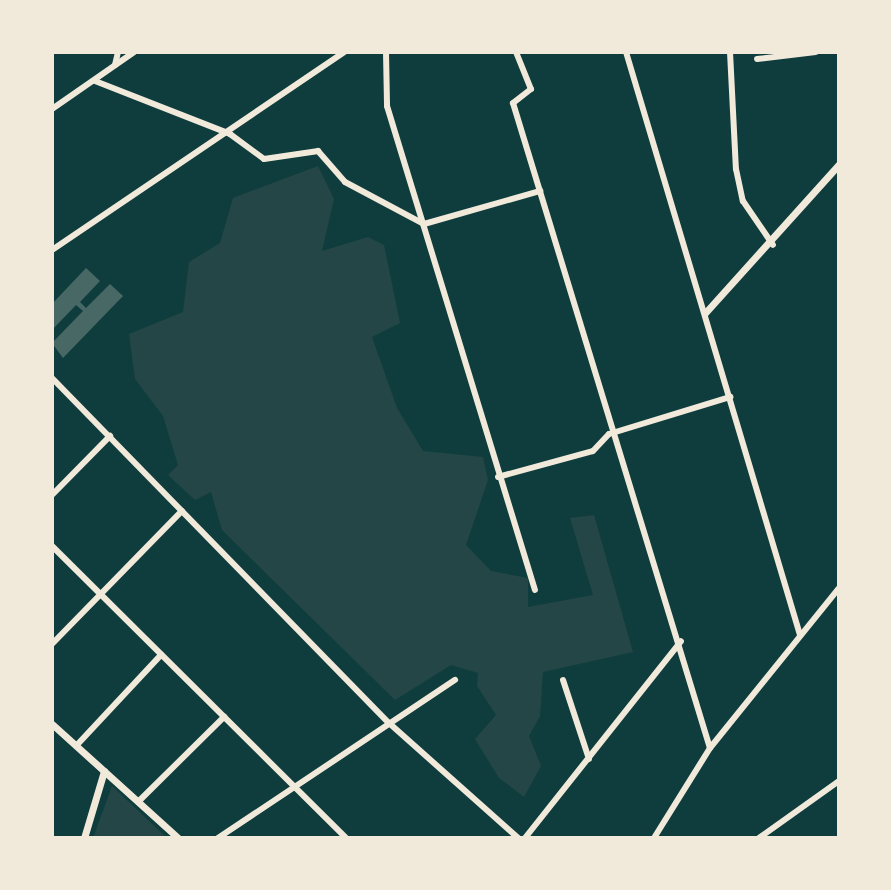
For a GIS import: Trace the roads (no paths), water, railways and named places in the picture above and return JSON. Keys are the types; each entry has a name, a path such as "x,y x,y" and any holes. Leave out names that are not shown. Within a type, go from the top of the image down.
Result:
{"street":[{"path":"115,65 118,52"},
{"path":"52,109 134,52"},
{"path":"52,250 230,134 344,52"},
{"path":"386,52 387,106 535,590"},
{"path":"516,52 531,89 513,103 609,434 681,641 710,748"},
{"path":"626,52 800,635"},
{"path":"730,52 736,169 743,201 773,245"},
{"path":"757,59 816,52"},
{"path":"95,81 230,134 264,159 318,151 345,182 424,224 540,191"},
{"path":"705,313 773,245 839,164"},
{"path":"52,378 389,723 518,838"},
{"path":"498,477 593,451 609,434 730,397"},
{"path":"52,495 110,436"},
{"path":"52,644 182,511"},
{"path":"52,546 346,838"},
{"path":"654,838 710,748 839,588"},
{"path":"525,838 681,641"},
{"path":"76,746 161,655"},
{"path":"218,838 455,680"},
{"path":"563,680 589,759"},
{"path":"139,801 224,717"},
{"path":"52,724 178,838"},
{"path":"84,838 104,771"},
{"path":"759,838 839,781"}]}
